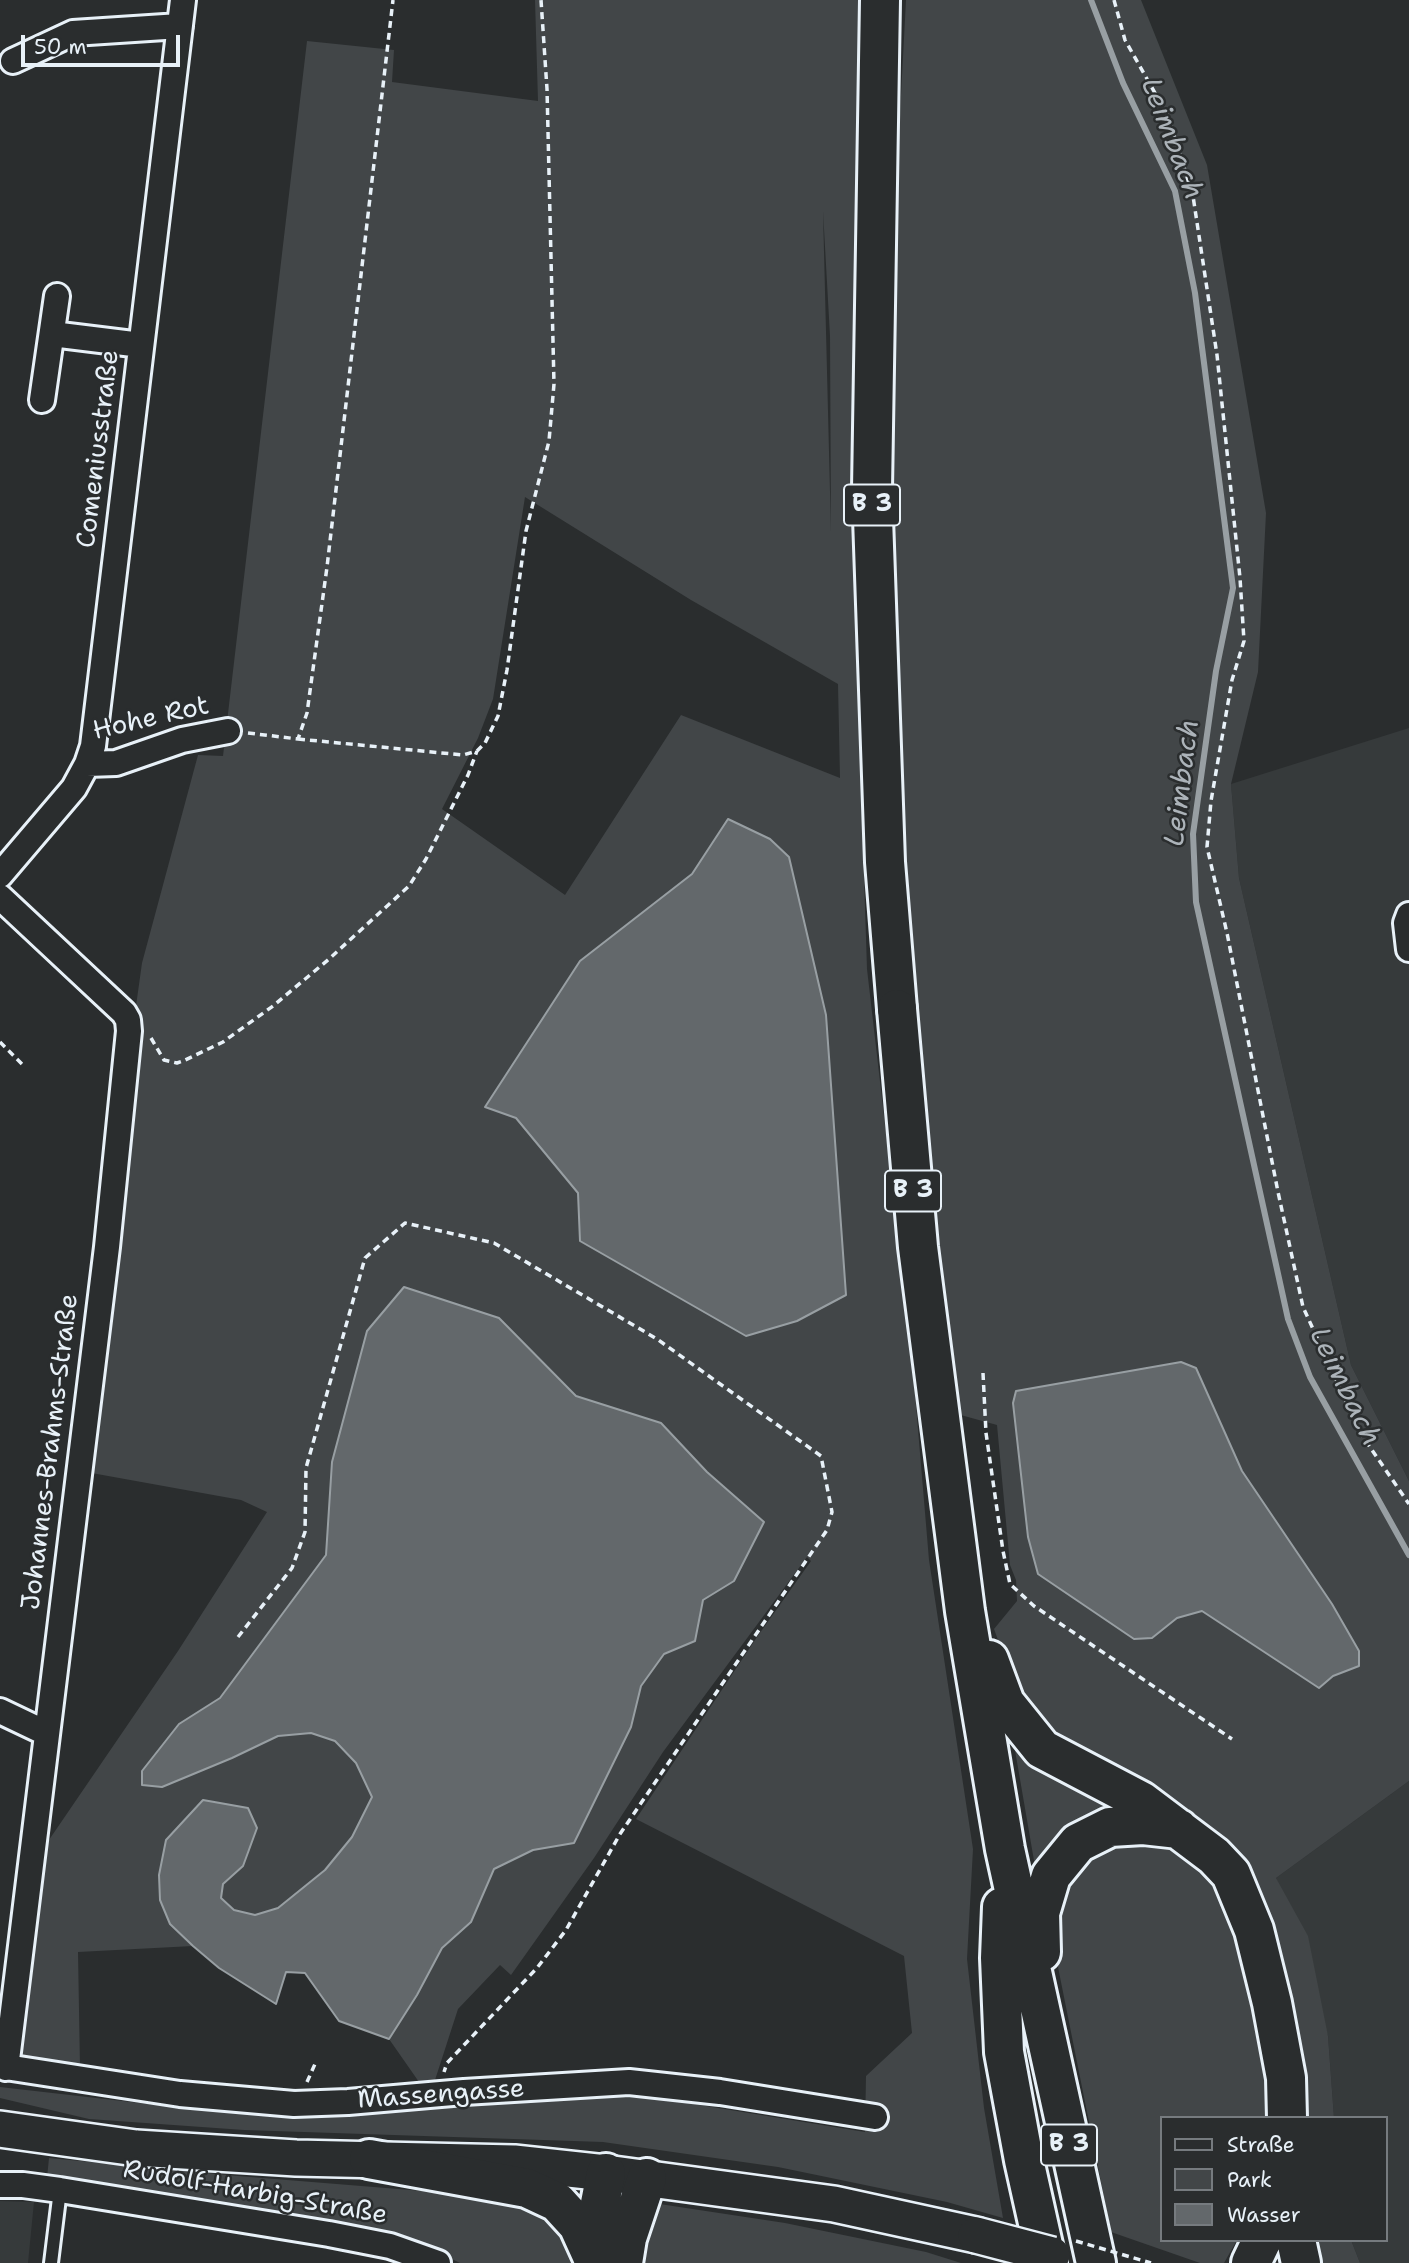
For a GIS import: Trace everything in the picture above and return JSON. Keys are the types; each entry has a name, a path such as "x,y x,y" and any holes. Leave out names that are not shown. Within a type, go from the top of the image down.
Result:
{"main road":[{"name":"B 3","path":"880,0 872,489 886,862 918,1247 965,1611 1005,1849 1042,2028 1096,2263"},
{"path":"965,1611 992,1664 1005,1703 1042,1749 1141,1801 1214,1856 1231,1874 1254,1930 1272,2003 1286,2078 1287,2116"},
{"path":"1042,2028 1040,1913 1052,1876 1078,1843 1110,1826 1143,1825 1180,1829"},
{"path":"1005,1849 1000,1958 1004,2052 1047,2263"},
{"path":"0,2129 136,2148 369,2160 513,2163 647,2178 834,2204 976,2235 1077,2263"},
{"path":"369,2160 527,2188 557,2202 578,2225 603,2261"},
{"path":"603,2261 595,2229 606,2173"},
{"path":"603,2261 627,2238 647,2178"},
{"path":"1251,2263 1261,2242"},
{"path":"1291,2263 1296,2242"},
{"path":"1296,2242 1301,2263"}],"street":[{"name":"Comeniusstraße","path":"0,875 65,801 81,777 97,724 183,0"},
{"path":"13,61 59,38 80,31 180,26"},
{"path":"42,400 57,296"},
{"path":"52,334 141,345"},
{"name":"Hohe Rot","path":"87,764 107,765 182,740 228,731"},
{"path":"0,897 118,1007 128,1020"},
{"path":"1409,915 1406,923 1409,949"},
{"name":"Johannes-Brahms-Straße","path":"3,2067 11,1927 46,1734 107,1247 129,1041 128,1020"},
{"path":"0,1711 46,1734"},
{"name":"Massengasse","path":"3,2067 180,2094 294,2104 629,2082 720,2092 875,2117"},
{"name":"Rudolf-Harbig-Straße","path":"12,2185 60,2190 378,2243 438,2263"}],"lane":[{"path":"51,2263 60,2190"}],"path":[{"path":"298,739 307,713 324,594 393,0"},
{"path":"128,1020 141,1022 164,1059 177,1063 223,1042 273,1006 409,886 426,859 468,775 477,751 490,735 501,706 526,531 549,441 552,417 553,309 547,89 541,0"},
{"path":"1114,0 1125,40 1168,116 1193,196 1217,355 1244,641 1232,680 1207,848 1227,933 1303,1307 1360,1434 1409,1504"},
{"path":"228,731 449,755 477,751"},
{"path":"0,1042 24,1066"},
{"path":"238,1637 292,1567 306,1532 306,1468 365,1258 405,1223 494,1243 657,1339 821,1456 832,1512 827,1530 620,1834 566,1930 537,1968 447,2063 438,2094"},
{"path":"982,1373 986,1433 1010,1584 1034,1606 1232,1739"}],"shaded area":[{"path":"1409,728 1409,1481 1351,1365 1239,878 1231,784"},
{"path":"1409,1781 1409,2263 1360,2263 1352,2242 1388,2242 1388,2116 1334,2116 1328,2036 1276,1878"},
{"path":"0,2201 34,2202 28,2263 0,2263"}],"green space":[{"path":"535,0 862,0 858,483 861,782 867,969 912,1358 929,1560 973,1849 967,1959 984,2108 1003,2218 947,2202 778,2167 603,2142 244,2130 89,2119 0,2098 0,2087 201,2110 366,2109 587,2096 657,2098 865,2132 866,2076 912,2033 904,1956 636,1819 811,1561 807,1557 663,1752 594,1858 511,1975 500,1965 458,2009 435,2080 419,2082 389,2039 442,1948 471,1922 494,1869 533,1850 574,1842 631,1727 641,1686 664,1654 695,1641 703,1600 734,1581 707,1472 661,1423 576,1396 499,1318 404,1287 367,1331 332,1462 326,1555 220,1698 179,1724 142,1771 232,1758 278,1736 311,1733 335,1741 356,1763 372,1797 352,1837 325,1870 278,1908 255,1915 234,1910 221,1898 223,1884 243,1866 160,1900 170,1923 193,1946 78,1952 80,2068 18,2060 38,1856 178,1651 267,1512 241,1500 86,1472 134,1093 136,1006 142,963 198,755 223,756 307,41 394,50 392,82 538,101","holes":["823,211 830,336 831,532","525,497 691,600 838,684 840,778 681,715 565,895 442,809 478,738 493,699","728,820 826,1015 832,1121 797,1321 746,1336 580,1241 578,1193 516,1118 580,961 692,874"]},
{"path":"906,0 1141,0 1207,165 1266,513 1258,672 1231,784 1239,878 1351,1365 1409,1481 1409,1781 1276,1878 1308,1936 1328,2036 1334,2116 1300,2116 1257,1907 1050,1744 1019,1698 994,1629 1017,1601 1016,1580 1010,1565 997,1425 957,1414 915,1061 897,813 892,605 890,304","holes":["1196,1368 1242,1471 1332,1604 1359,1651 1319,1688 1202,1611 1177,1618"]},
{"path":"1011,1727 1147,1813 1037,1878"},
{"path":"1106,1842 1172,1844 1212,1877 1246,1947 1271,2080 1268,2116 1160,2116 1160,2242 1236,2242 1224,2263 1200,2263 1111,2232 1055,1952 1053,1914 1063,1881"},
{"path":"49,2158 497,2197 555,2223 580,2263 460,2263 442,2254 47,2178"},
{"path":"653,2203 785,2223 926,2252 961,2263 642,2263"},
{"path":"1312,2242 1352,2242 1360,2263 1320,2263"}],"water":[{"path":"728,819 770,839 789,857 826,1015 846,1295 797,1321 746,1336 580,1241 578,1193 516,1118 485,1107 580,961 692,874"},
{"path":"404,1287 499,1318 576,1396 661,1423 707,1472 764,1522 734,1581 703,1600 695,1641 664,1654 641,1686 631,1727 574,1843 533,1850 494,1869 471,1922 442,1948 389,2039 339,2021 305,1973 286,1972 276,2004 219,1968 193,1946 170,1924 160,1900 159,1875 166,1840 203,1800 248,1808 257,1828 243,1866 223,1884 221,1898 234,1910 255,1915 278,1908 325,1870 352,1837 372,1797 356,1763 335,1741 311,1733 278,1736 162,1787 142,1785 142,1771 179,1724 220,1698 326,1555 332,1462 367,1331"},
{"path":"1181,1362 1196,1368 1242,1471 1332,1604 1359,1651 1359,1666 1333,1676 1319,1688 1202,1611 1177,1618 1152,1638 1134,1639 1038,1574 1028,1537 1013,1403 1016,1391"}],"waterway":[{"name":"Leimbach","path":"1091,0 1123,83 1175,191 1195,293 1233,588 1216,671 1193,834 1196,902 1288,1319 1310,1377 1409,1555"}]}
